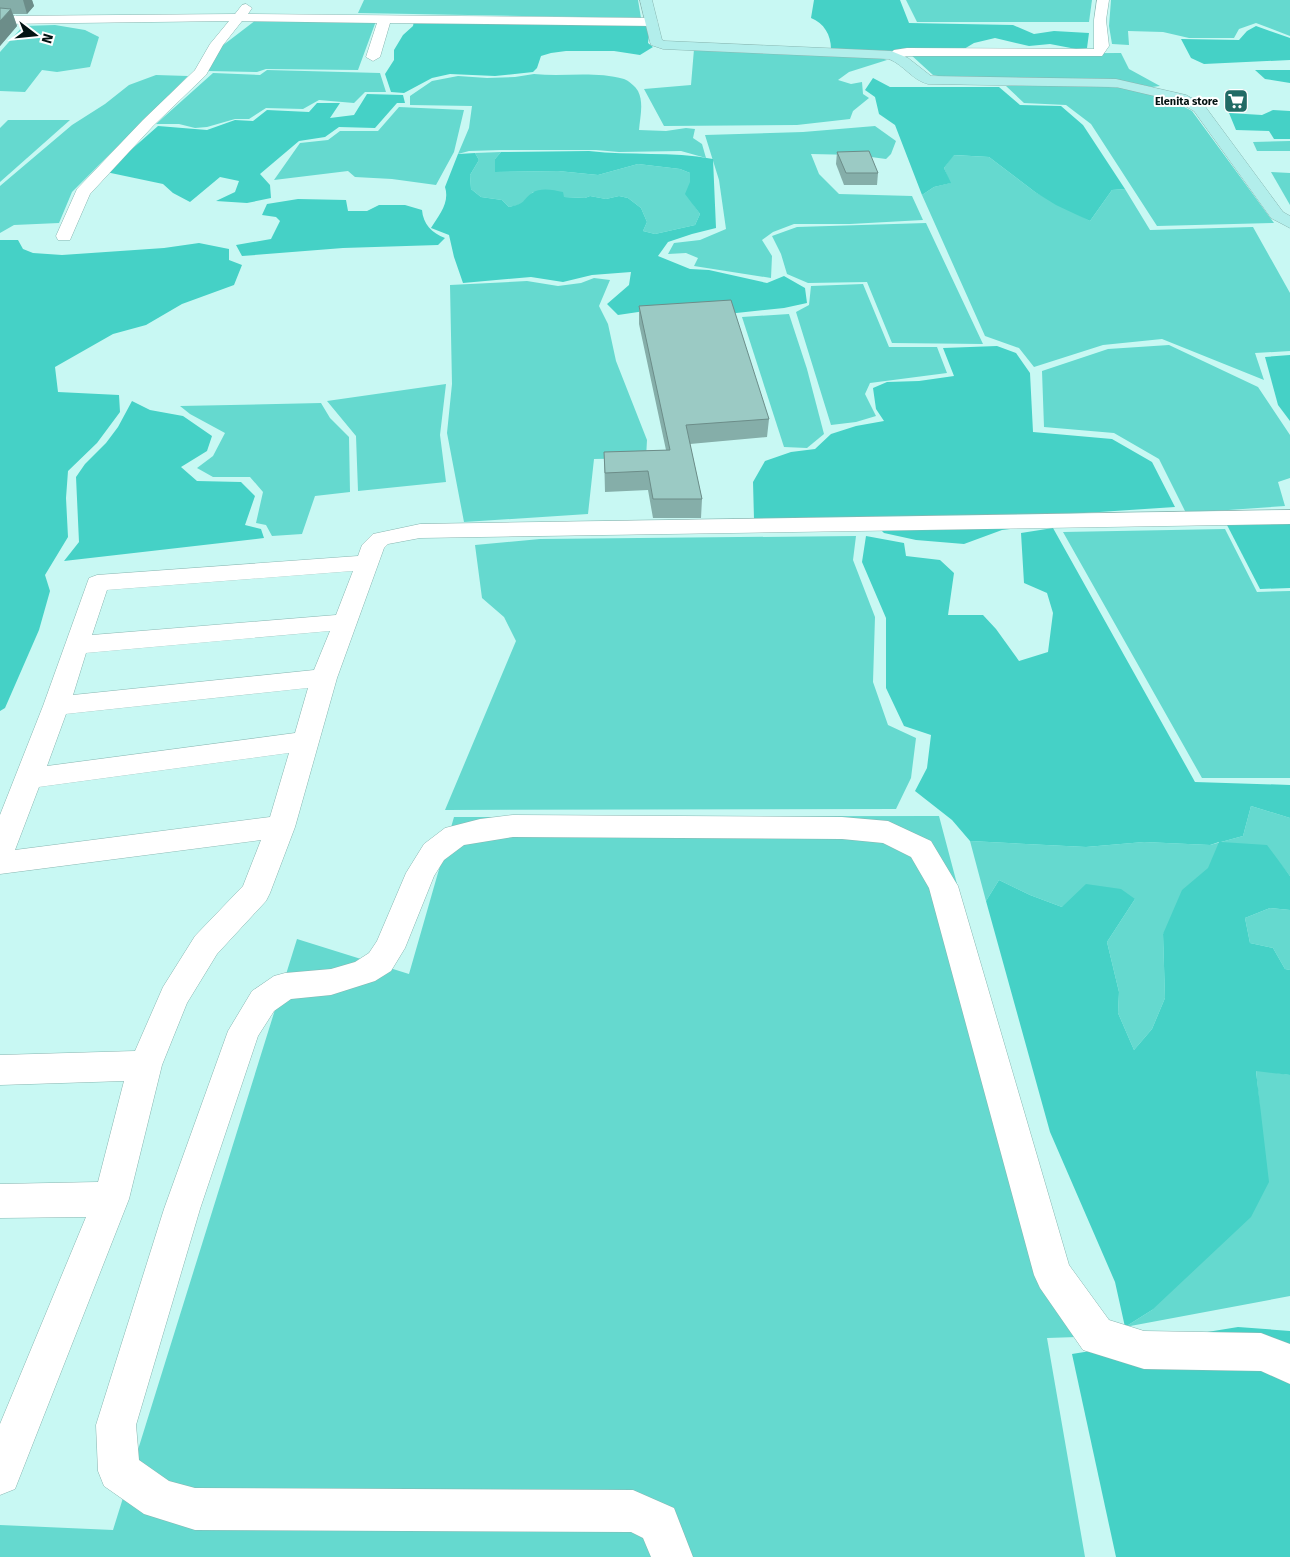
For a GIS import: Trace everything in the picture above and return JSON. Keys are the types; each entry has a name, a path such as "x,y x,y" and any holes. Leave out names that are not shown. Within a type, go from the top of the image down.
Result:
{"street":[{"path":"64,236 83,192 128,144 201,72 217,44 240,17 251,0"},
{"path":"646,0 656,42 663,45 894,56 906,60 922,77 932,80 1116,83 1181,98 1199,108 1277,215 1290,223"},
{"path":"894,56 907,52 1094,54 1100,51 1102,46 1100,20 1103,0"},
{"path":"0,20 240,17 652,22"},
{"path":"373,57 385,18"},
{"path":"0,1474 111,1199 145,1065 174,997 206,945 256,893 280,827 307,741 324,678 368,563 373,545 381,539 420,531 1290,517"},
{"path":"0,852 30,778 78,645 98,583 368,563"},
{"path":"78,645 345,622"},
{"path":"56,706 324,678"},
{"path":"30,778 307,741"},
{"path":"672,1557 659,1523 634,1511 195,1508 159,1499 119,1471 116,1425 182,1209 244,1031 262,1001 285,986 331,982 364,972 380,962 390,948 422,873 434,852 455,836 480,830 513,826 842,828 888,832 921,848 943,886 1053,1276 1097,1336 1144,1350 1261,1352 1290,1364"},
{"path":"0,863 280,827"},
{"path":"0,1070 145,1065"},
{"path":"0,1201 111,1199"}],"shaded area":[{"path":"364,0 638,0 641,18 358,13"},
{"path":"814,0 900,0 909,23 1013,25 1034,34 1054,31 1089,33 1087,48 1076,49 1050,44 1029,46 995,38 974,43 964,49 888,51 831,49 830,39 826,30 820,23 811,18"},
{"path":"906,0 1092,0 1089,22 917,22"},
{"path":"1111,0 1290,0 1290,36 1256,23 1239,29 1234,38 1189,38 1163,32 1128,31 1129,45 1112,44 1109,26"},
{"path":"256,20 376,21 358,70 266,69 257,72 208,71 222,46"},
{"path":"414,21 645,23 649,35 648,43 653,47 640,55 614,51 566,51 551,53 541,56 537,68 533,72 495,76 450,74 432,78 404,93 391,92 385,74 394,60 394,50 403,35 413,26"},
{"path":"55,25 85,30 99,37 90,67 57,72 42,70 25,92 0,91 0,52 23,26"},
{"path":"1256,26 1290,38 1290,60 1204,64 1191,58 1181,39 1239,40 1247,31"},
{"path":"694,49 875,56 887,60 849,72 838,80 851,84 862,82 863,94 869,98 853,111 850,119 797,125 664,126 644,89 691,85"},
{"path":"1121,53 1129,69 1160,86 948,78 933,75 910,54"},
{"path":"267,70 380,73 386,92 365,92 354,103 319,100 303,109 266,108 249,119 235,119 207,127 195,128 179,124 156,124 213,73 260,75"},
{"path":"1255,70 1290,70 1290,83 1265,79"},
{"path":"534,74 602,75 626,80 636,88 640,96 639,130 695,129 693,138 702,144 706,158 681,151 501,150 469,151 458,154 469,128 472,106 410,105 410,96 432,81 458,76 487,78"},
{"path":"156,75 188,76 72,192 59,223 14,225 0,233 0,186 72,125 105,104 129,85"},
{"path":"873,78 890,87 999,87 1020,105 1061,106 1083,125 1125,189 1112,190 1090,221 1056,205 1035,192 989,157 954,155 944,168 951,183 934,187 922,195 895,125 879,114 875,97 865,90"},
{"path":"1081,85 1122,88 1171,100 1192,111 1274,223 1157,226 1091,124 1066,105 1024,103 1006,86"},
{"path":"367,94 403,95 405,103 397,103 375,128 339,127 325,137 299,141 260,174 270,185 271,198 247,203 216,201 235,192 239,181 220,177 190,202 173,193 163,184 106,172 158,126 207,130 235,120 253,121 267,110 309,112 317,103 340,103 330,118 354,115"},
{"path":"399,107 464,110 454,152 436,185 392,179 355,177 348,171 274,180 300,143 328,140 340,131 378,131"},
{"path":"1273,110 1290,111 1290,139 1274,139 1269,131 1236,130 1229,113 1262,115"},
{"path":"8,120 70,120 0,182 0,128"},
{"path":"875,126 896,141 891,154 886,159 856,155 811,154 819,174 839,194 912,196 923,220 850,224 794,224 773,232 762,240 772,256 771,278 694,266 698,258 686,253 668,254 674,243 700,240 726,229 719,180 705,135 803,132"},
{"path":"1290,141 1290,151 1257,151 1253,142"},
{"path":"589,151 682,155 713,159 716,228 668,242 658,256 690,269 709,270 767,283 784,276 805,288 807,303 784,308 727,314 645,311 618,315 607,304 629,285 631,272 592,275 563,282 531,277 463,283 449,235 431,228 445,204 445,187 458,154 475,153 479,160 470,175 471,189 481,197 502,200 509,207 521,203 536,191 543,190 563,192 564,197 585,198 590,196 606,199 619,196 628,198 641,208 647,222 643,231 655,234 695,225 700,214 685,194 690,182 690,173 680,169 638,164 598,175 558,171 495,172 495,159 501,152"},
{"path":"501,152 495,159 496,172 558,171 598,175 638,164 680,169 690,173 693,204 700,214 695,225 655,234 643,231 647,222 641,208 628,198 619,196 606,199 590,196 585,198 564,197 533,192 523,204 509,207 502,200 481,197 471,189 470,175 479,160 475,153"},
{"path":"953,155 989,157 1035,192 1090,221 1112,190 1125,189 1150,230 1253,227 1290,293 1290,351 1255,353 1264,380 1162,339 1103,345 1034,367 1019,348 985,336 922,195 934,187 950,183 944,168"},
{"path":"1271,172 1290,173 1290,205"},
{"path":"298,199 346,200 348,211 367,211 379,205 405,205 422,210 424,220 429,227 445,238 438,245 343,248 242,256 236,245 271,239 280,221 276,217 262,215 267,204"},
{"path":"926,223 983,344 892,343 867,282 808,283 787,274 781,254 772,236 797,227"},
{"path":"0,240 18,240 23,249 33,253 62,255 164,248 199,243 229,249 229,260 242,265 234,285 182,304 146,325 113,334 55,367 58,392 119,395 120,412 97,443 68,471 66,498 68,537 45,575 50,591 39,630 5,708 0,711"},
{"path":"594,278 610,280 599,306 608,324 616,361 647,440 646,458 594,459 588,514 464,522 447,433 452,384 450,285 527,281 558,286 581,283"},
{"path":"863,284 889,347 937,347 947,373 870,383 865,394 876,416 856,422 831,425 796,312 809,305 811,286"},
{"path":"789,314 807,369 824,434 807,448 784,447 742,317"},
{"path":"1169,345 1258,387 1290,435 1290,478 1278,482 1285,506 1186,513 1159,459 1114,433 1044,427 1042,371 1108,349"},
{"path":"997,346 1016,353 1030,373 1033,432 1112,439 1152,462 1175,507 1054,515 1034,526 1002,530 964,544 916,540 884,533 869,518 754,519 753,482 765,461 791,452 815,449 831,434 856,426 884,421 876,409 873,388 887,382 919,381 954,376 943,348"},
{"path":"1290,355 1290,421 1278,405 1265,357"},
{"path":"446,384 440,435 446,482 358,491 356,436 327,401"},
{"path":"132,401 150,410 183,416 212,436 207,451 181,467 197,481 241,482 255,496 245,525 261,529 264,538 64,561 79,542 76,477 118,427"},
{"path":"321,403 330,418 349,437 350,492 315,496 302,534 272,536 266,525 256,523 263,492 250,477 213,477 197,468 213,456 225,433 190,414 180,406"},
{"path":"1290,523 1290,588 1260,589 1227,525"},
{"path":"1053,528 1195,782 1290,785 1290,818 1251,806 1243,836 1221,842 1267,845 1290,876 1290,910 1270,908 1245,918 1250,943 1273,948 1285,969 1290,970 1290,1075 1256,1071 1269,1182 1251,1217 1152,1310 1125,1327 1115,1282 1050,1132 986,901 999,880 1030,895 1062,907 1086,884 1121,889 1135,899 1107,942 1119,992 1118,1013 1134,1050 1152,1029 1165,998 1163,934 1182,890 1208,868 1219,842 1210,845 1144,842 1086,847 970,841 952,820 915,791 927,768 931,735 904,726 886,688 886,618 862,562 866,536 904,543 906,556 940,560 954,573 948,615 983,615 996,629 1019,661 1048,652 1053,613 1047,593 1024,583 1021,533"},
{"path":"1225,529 1257,592 1290,591 1290,778 1202,778 1063,532"},
{"path":"856,536 853,560 875,617 873,682 888,725 916,738 911,778 896,809 445,810 516,641 504,617 482,598 475,545 540,539"},
{"path":"1251,806 1290,818 1290,876 1266,846 1163,934 1165,998 1152,1029 1134,1050 1118,1013 1119,992 1107,942 1135,899 1062,907 1030,895 999,880 986,901 970,841 1086,847 1144,842 1210,845 1243,836"},
{"path":"939,816 1077,1337 1047,1338 1085,1557 0,1557 0,1525 113,1530 297,939 409,974 454,817"},
{"path":"1270,908 1290,910 1290,970 1285,969 1273,948 1250,943 1245,918"},
{"path":"1256,1070 1290,1075 1290,1296 1125,1327 1152,1310 1260,1111"},
{"path":"1238,1327 1290,1331 1290,1557 1116,1557 1072,1354"}],"building":[{"path":"0,8 11,9 0,21"},
{"path":"869,151 878,173 846,173 837,152"},
{"path":"731,300 769,419 686,425 702,499 653,499 648,471 605,473 604,452 670,450 639,306"}],"place":[{"name":"Elenita store","path":"1236,101"}]}
